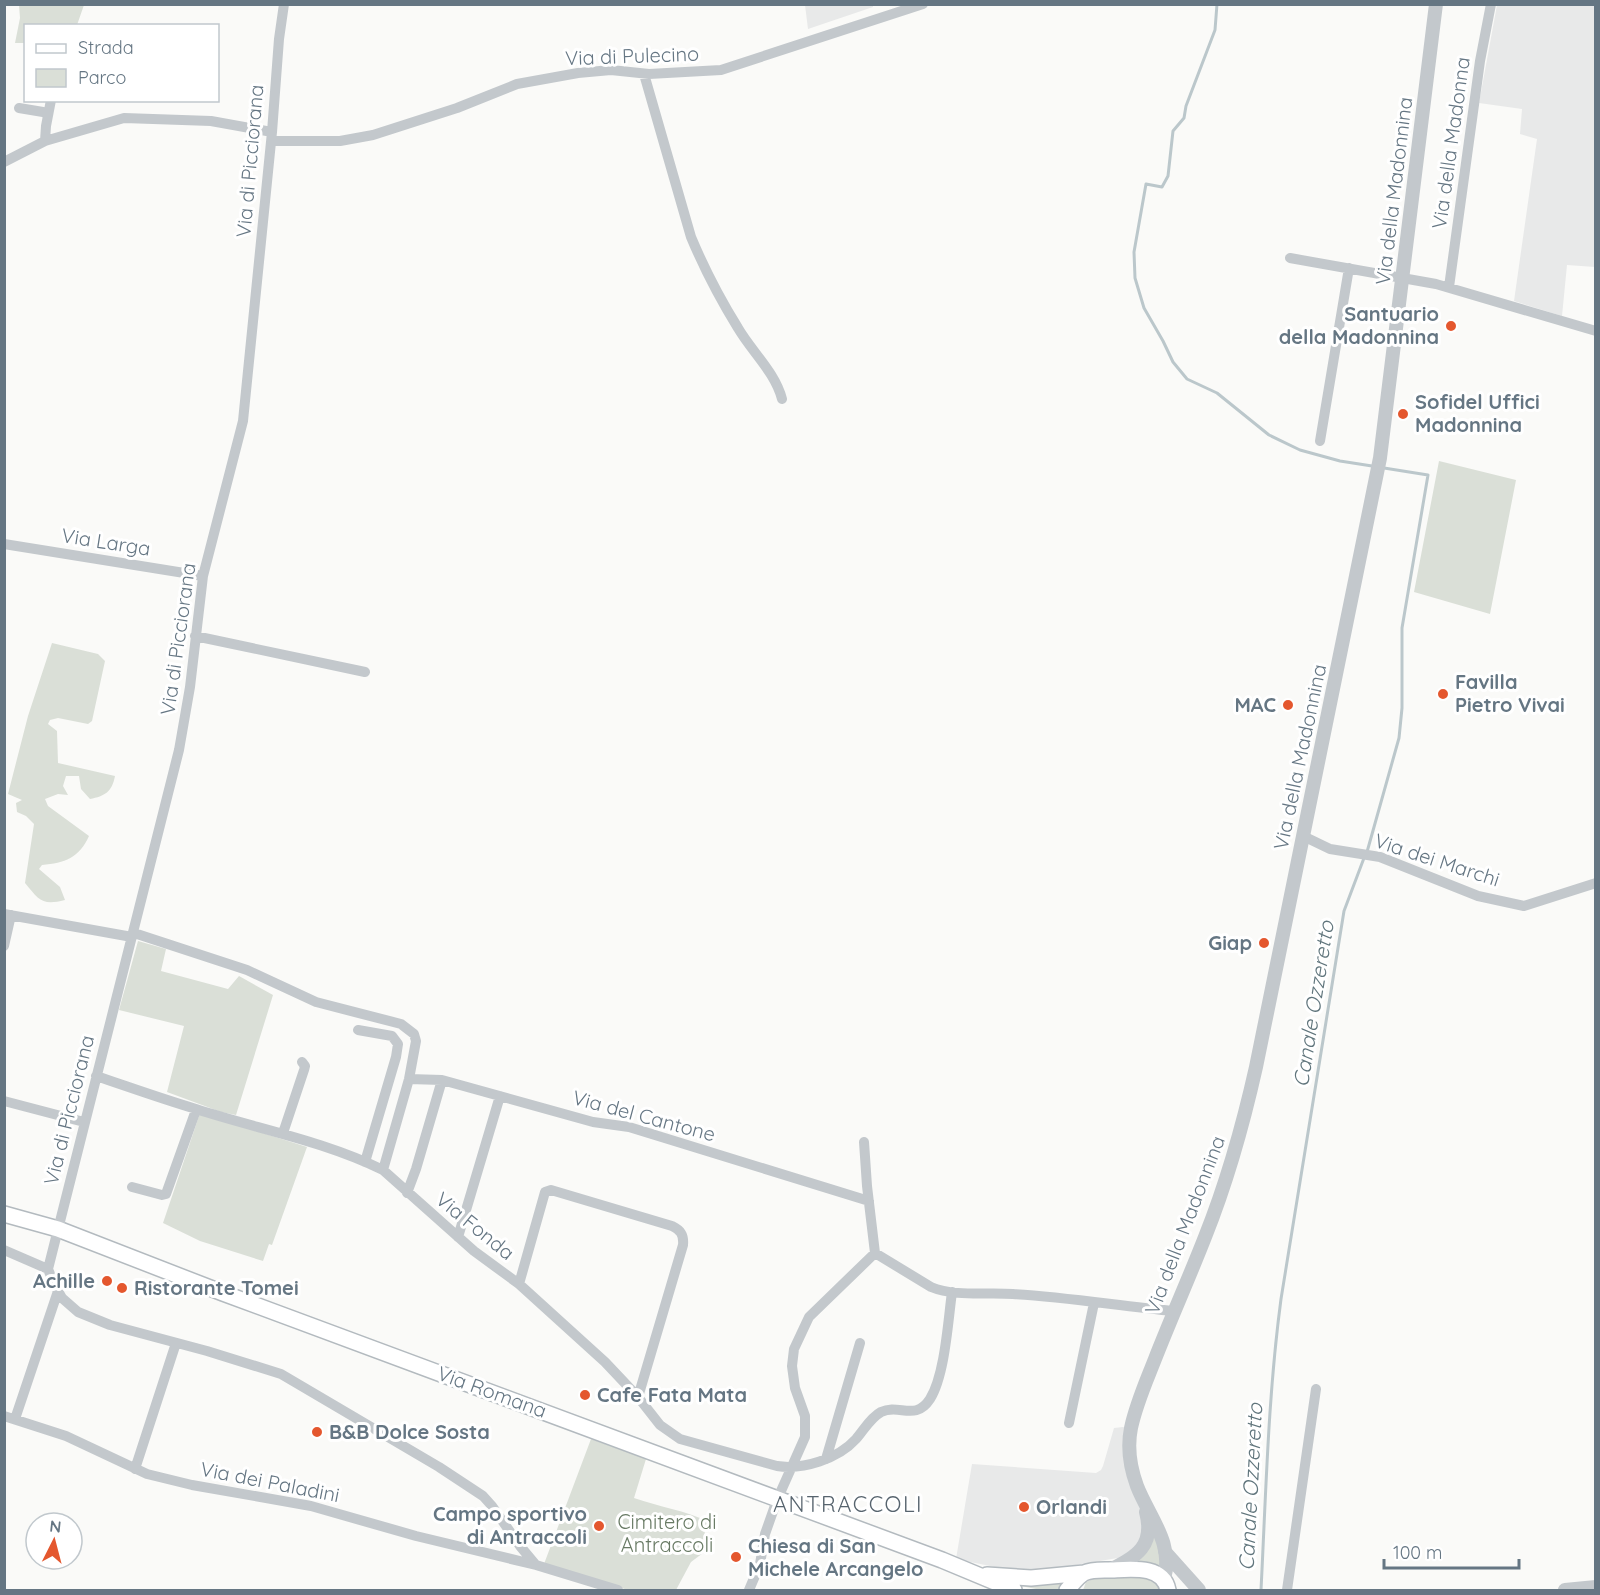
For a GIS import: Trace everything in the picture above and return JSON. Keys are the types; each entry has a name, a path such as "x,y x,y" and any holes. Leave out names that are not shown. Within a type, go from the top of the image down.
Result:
{"main road":[{"name":"Via Romana","path":"4,1214 58,1229 978,1574"},
{"path":"978,1574 1075,1584 1110,1570 1144,1570 1151,1571 1166,1584 1184,1590"},
{"path":"978,1574 1010,1590"}],"street":[{"name":"Via di Picciorana","path":"48,1269 179,750 190,687 203,576 243,421 284,4"},
{"name":"Via di Pulecino","path":"4,162 45,141 124,118 211,121 272,137 340,141 373,135 457,108 517,84 548,78 611,70 644,74 721,70 923,4"},
{"name":"Via della Madonnina","path":"1142,1496 1128,1457 1131,1430 1141,1393 1206,1236 1241,1133 1380,458 1436,4"},
{"name":"Via della Madonna","path":"1449,287 1480,61 1491,4"},
{"path":"644,74 691,237 699,256 738,329 779,387 782,399"},
{"path":"45,141 51,102"},
{"path":"19,108 48,114"},
{"path":"1290,258 1449,287 1596,331"},
{"path":"1320,441 1349,268"},
{"name":"Via Larga","path":"4,544 203,576"},
{"path":"195,636 365,672"},
{"name":"Via dei Marchi","path":"1303,836 1329,849 1390,861 1478,896 1524,906 1596,883"},
{"path":"4,946 8,914 133,935 247,970 316,1002 401,1024 414,1034 416,1041 383,1170"},
{"path":"358,1030 392,1036 399,1044 365,1161"},
{"path":"283,1133 304,1070 305,1066 302,1062"},
{"name":"Via Fonda","path":"96,1076 196,1110 283,1133 365,1161 383,1170 406,1193 458,1237 519,1284 605,1362 660,1425 680,1439 777,1466 790,1467 826,1459 849,1446 874,1416 882,1411 916,1411 923,1407 930,1400 936,1387 952,1292"},
{"name":"Via del Cantone","path":"408,1079 442,1080 593,1122 629,1127 869,1201"},
{"path":"406,1193 416,1169 442,1080"},
{"path":"458,1237 500,1096"},
{"path":"4,1101 84,1122"},
{"path":"132,1187 162,1196 166,1194 196,1110"},
{"path":"864,1142 875,1253 931,1287 952,1292 1015,1294 1174,1311"},
{"path":"519,1284 545,1192 551,1190 679,1230 683,1235 683,1245 638,1398"},
{"path":"4,1250 48,1269 58,1292 68,1304 85,1316 110,1325 264,1367 281,1374 439,1467 483,1496 519,1546 536,1564"},
{"path":"749,1590 760,1564 765,1534 777,1500 790,1467 803,1445 806,1427 795,1388 792,1366 794,1349 809,1317 875,1253"},
{"path":"10,1417 58,1292"},
{"path":"1069,1423 1094,1303"},
{"path":"135,1469 176,1343"},
{"path":"826,1459 860,1343"},
{"path":"1287,1590 1316,1389"},
{"name":"Via dei Paladini","path":"10,1417 66,1436 135,1469 164,1479 311,1506 416,1536 536,1564 618,1590"},
{"path":"1142,1496 1157,1524 1165,1552 1166,1584"},
{"path":"1110,1570 1142,1550 1147,1541 1149,1531 1142,1496"},
{"path":"1165,1552 1199,1590"},
{"path":"1574,1590 1596,1587"}],"shaded area":[{"path":"805,5 873,5 873,7 808,29"},
{"path":"1497,5 1595,5 1595,267 1567,265 1562,316 1514,301 1537,139 1520,134 1522,109 1479,103"},
{"path":"1114,1428 1126,1428 1145,1518 1139,1545 1124,1557 1039,1571 1014,1571 956,1559 972,1464 1096,1473 1103,1466"}],"green space":[{"path":"19,4 84,5 77,24 24,24 24,43 15,43 20,18"},
{"path":"1439,461 1516,480 1490,614 1414,592"},
{"path":"52,643 98,654 105,661 92,721 88,724 58,718 50,720 48,724 57,731 58,763 115,776 107,792 90,799 81,789 79,776 66,776 63,786 68,795 58,794 45,799 48,806 89,836 81,850 70,858 58,863 42,865 39,869 60,887 65,900 46,902 25,883 34,824 26,816 17,812 16,803 22,800 8,794 28,716"},
{"path":"138,941 166,949 161,971 228,989 239,976 273,995 236,1115 221,1112 167,1092 184,1026 119,1010"},
{"path":"200,1113 307,1147 272,1245 269,1244 263,1261 200,1241 163,1223"},
{"name":"Campo sportivo di Antraccoli","path":"591,1439 646,1459 634,1498 691,1514 709,1522 705,1529 703,1553 691,1562 676,1590 628,1590 544,1564"},
{"path":"1153,1532 1158,1542 1162,1570 1134,1563"},
{"path":"1133,1576 1150,1580 1161,1590 1083,1590 1086,1582 1098,1577"},
{"path":"1068,1579 1060,1590 1041,1590 1000,1582"}],"waterway":[{"name":"Canale Ozzeretto","path":"1217,4 1215,30 1186,106 1184,118 1173,131 1168,176 1162,187 1146,184 1134,252 1135,278 1144,308 1173,362 1187,379 1217,393 1269,435 1300,450 1340,461 1372,466"},
{"name":"Canale Ozzeretto","path":"1367,852 1399,738 1402,708 1402,628 1428,475 1384,468"},
{"name":"Canale Ozzeretto","path":"1261,1590 1270,1408 1281,1299 1344,911 1364,858"}],"place":[{"name":"Santuario della Madonnina","path":"1451,326"},
{"name":"Sofidel Uffici Madonnina","path":"1403,414"},
{"name":"Favilla Pietro Vivai","path":"1443,694"},
{"name":"MAC","path":"1288,705"},
{"name":"Giap","path":"1264,943"},
{"name":"Achille","path":"107,1281"},
{"name":"Ristorante Tomei","path":"122,1288"},
{"name":"Cafe Fata Mata","path":"585,1395"},
{"name":"B&B Dolce Sosta","path":"317,1432"},
{"name":"Orlandi","path":"1024,1507"},
{"name":"Campo sportivo di Antraccoli","path":"599,1526"},
{"name":"Chiesa di San Michele Arcangelo","path":"736,1557"}],"district":[{"name":"ANTRACCOLI","path":"848,1504"}],"park label":[{"name":"Cimitero di Antraccoli","path":"667,1534"}]}
